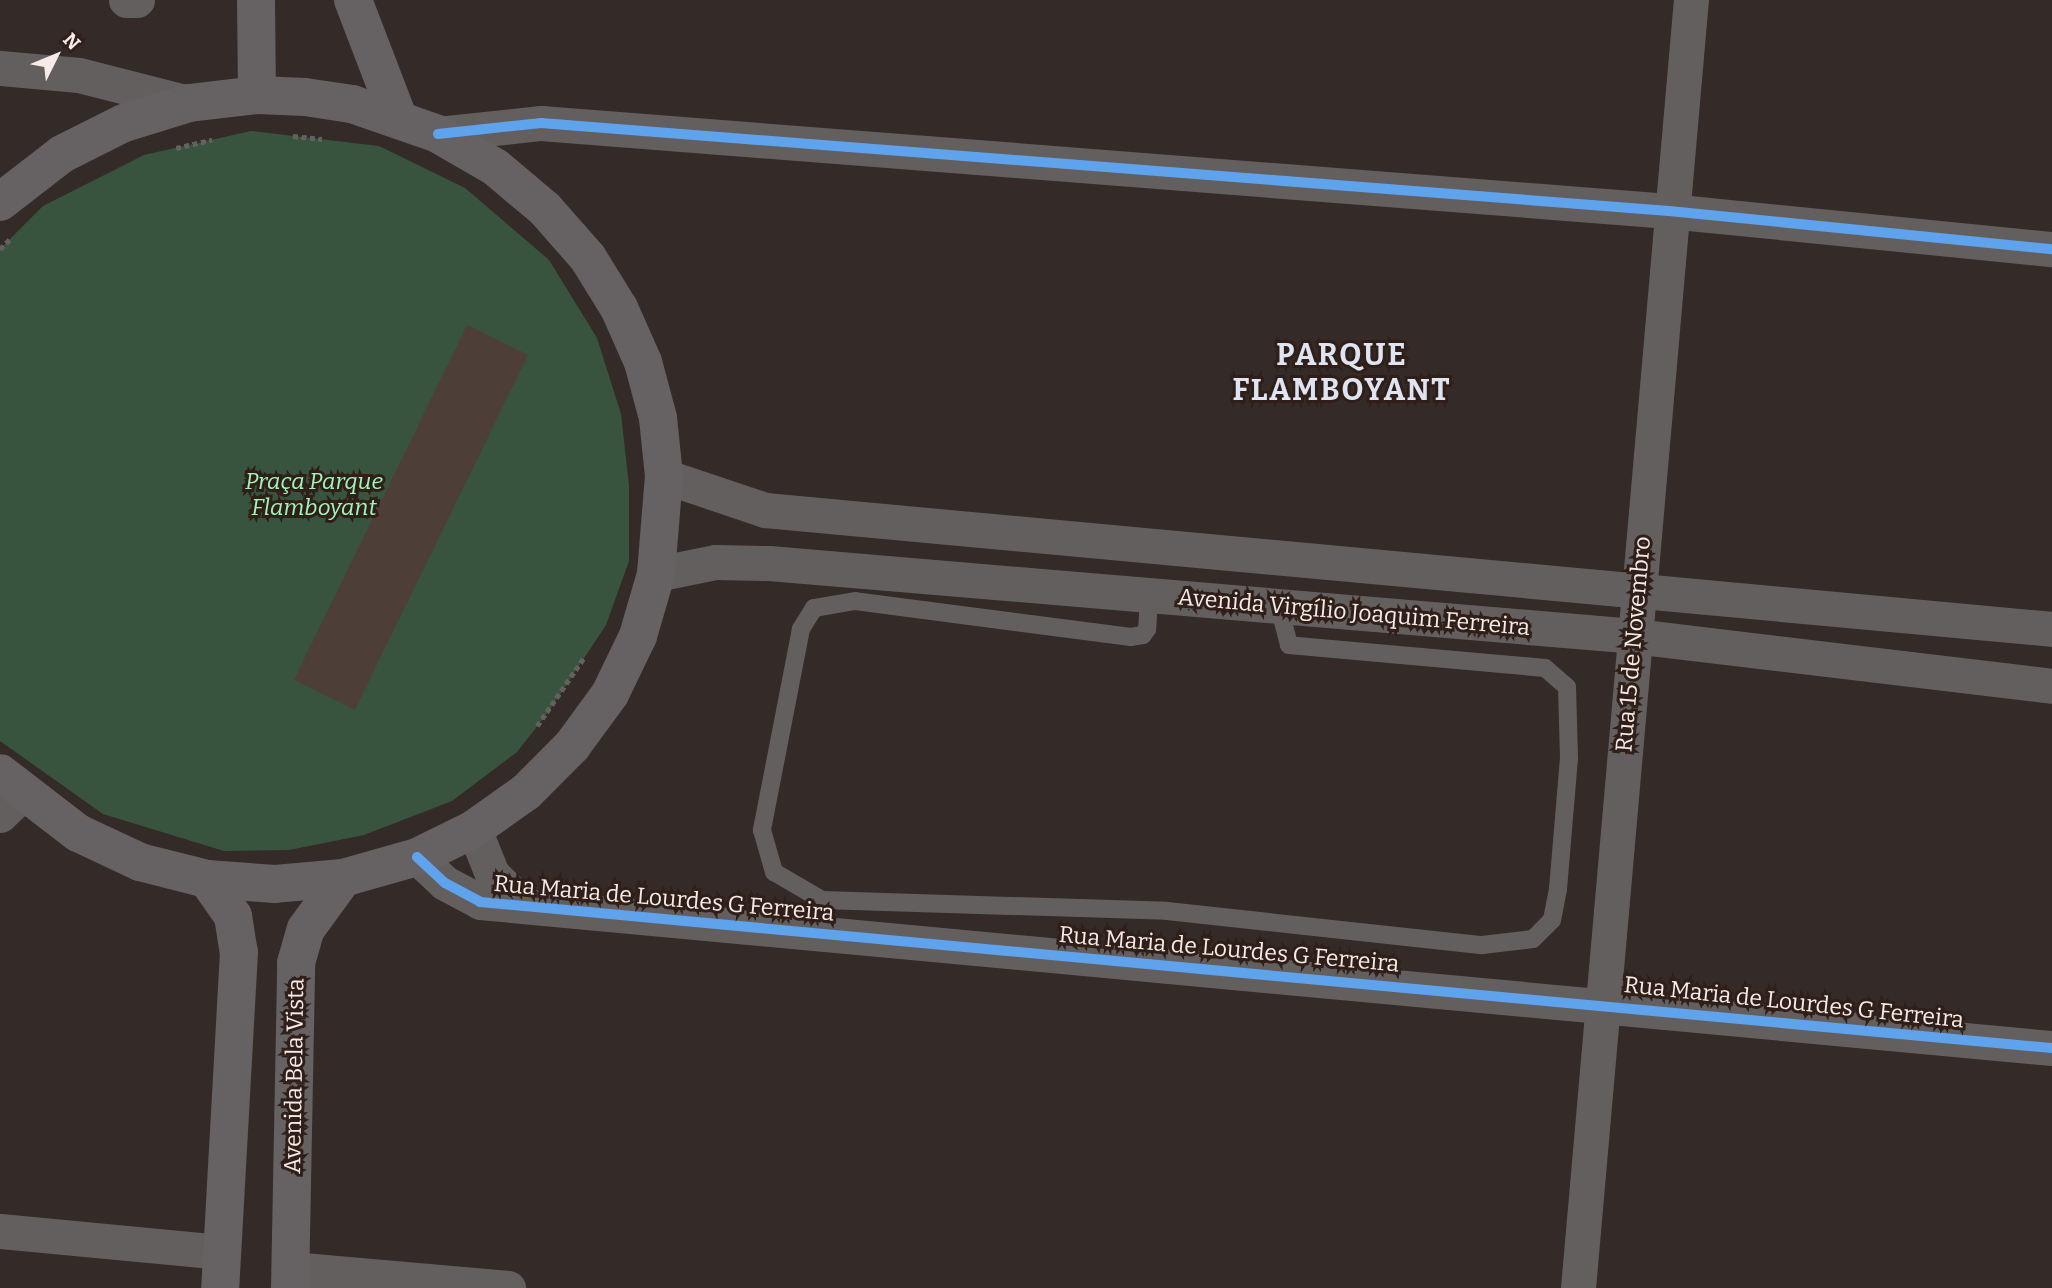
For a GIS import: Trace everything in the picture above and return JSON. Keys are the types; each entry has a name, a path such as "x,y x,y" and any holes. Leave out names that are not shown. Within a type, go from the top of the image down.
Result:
{"main road":[{"path":"256,0 257,95"},
{"path":"354,0 398,117"},
{"path":"7,794 140,862 207,879 275,884 343,878 417,857 474,829 526,792 572,747 610,694 638,636 656,574 664,476 658,418 643,362 619,308 588,258 545,209 495,167 438,134 398,117 305,97 257,95 189,103 124,123 62,153 9,217"},
{"name":"Avenida Bela Vista","path":"291,1278 296,963 306,929 343,878"},
{"path":"207,879 233,916 239,952 221,1270"}],"street":[{"path":"127,0 137,0"},
{"name":"Rua 15 de Novembro","path":"1578,1288 1670,211 1691,0"},
{"path":"0,68 79,75 189,103"},
{"path":"438,134 541,122 1670,211 2052,249"},
{"path":"664,476 765,509 1639,587 2052,629"},
{"name":"Avenida Virgílio Joaquim Ferreira","path":"656,574 715,562 769,563 1634,636 2052,686"},
{"name":"Rua Maria de Lourdes G Ferreira","path":"474,829 492,874 525,906"},
{"name":"Rua Maria de Lourdes G Ferreira","path":"417,857 444,883 480,902 1602,1003 2052,1048"},
{"path":"0,1231 221,1270"},
{"path":"291,1278 508,1288"}],"lane":[{"path":"1149,595 1147,629 1143,635 1131,637 855,601 814,608 802,629 762,830 774,872 822,900 1167,911 1482,945 1533,939 1552,920 1558,890 1569,758 1567,687 1545,668 1289,645 1279,606"}],"path":[{"path":"288,135 324,140"},
{"path":"171,149 225,137"},
{"path":"0,249 9,217"},
{"path":"533,732 592,647"}],"green space":[{"name":"Praça Parque Flamboyant","path":"251,131 379,146 465,188 549,260 597,338 621,414 629,486 629,561 606,625 549,711 517,752 452,801 364,835 289,850 224,851 103,814 0,741 0,249 43,206 144,155"}],"building":[{"path":"467,325 528,355 355,710 294,680"}],"cycle path":[{"path":"438,134 541,123 1669,211 2052,249"},
{"path":"417,857 445,883 480,902 2052,1048"}],"district":[{"name":"PARQUE FLAMBOYANT","path":"1342,372"}]}
